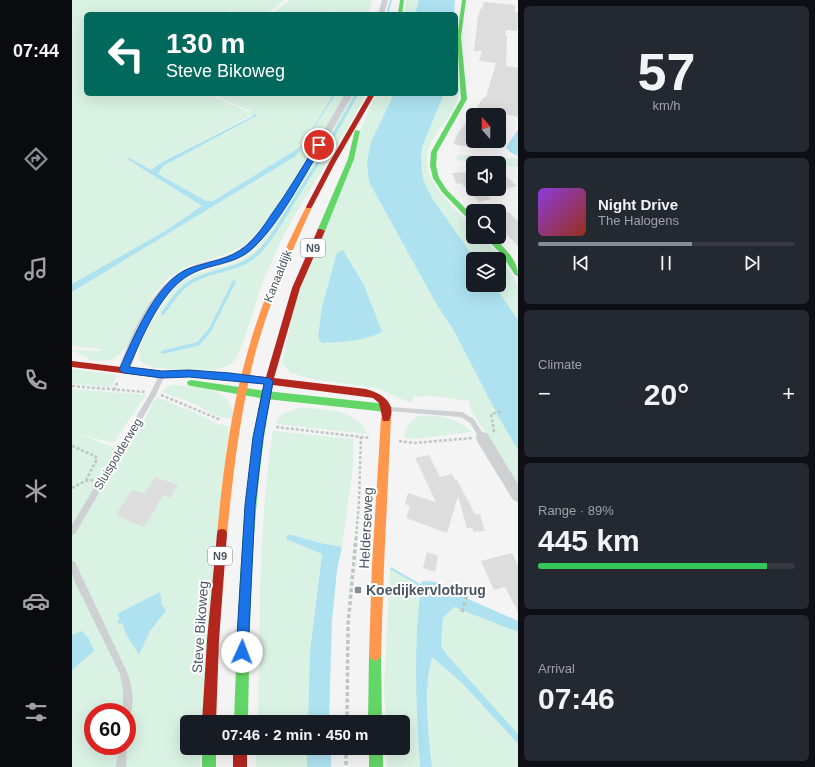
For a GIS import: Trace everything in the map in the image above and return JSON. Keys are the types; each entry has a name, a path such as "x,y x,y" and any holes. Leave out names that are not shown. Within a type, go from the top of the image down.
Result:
{"main road":[{"path":"400,12 402,0"},
{"path":"464,0 459,37 464,78 464,99 434,152 433,166 436,178 444,191 466,213"},
{"name":"Kanaaldijk","path":"245,378 259,325 295,237 332,162 361,118 371,96"},
{"name":"Kanaaldijk","path":"269,381 296,288 351,159 361,118"},
{"path":"496,244 505,253 518,273"},
{"path":"72,364 162,375 186,383 266,395 387,408"},
{"path":"162,375 189,373 245,378 373,394 383,399 387,408"},
{"name":"Steve Bikoweg","path":"209,715 210,667 225,491 235,423 245,378"},
{"name":"N9","path":"241,715 247,545 253,475 260,425 269,381"},
{"name":"Helderseweg","path":"375,715 374,688 378,566 387,408"},
{"path":"209,755 209,767"},
{"path":"240,755 240,767"},
{"path":"376,755 376,767"}],"street":[{"path":"382,12 385,0"},
{"path":"124,370 144,323 171,284 192,270 226,261 236,256 246,250 263,232 287,198 348,96"},
{"path":"482,437 518,496"}],"lane":[{"name":"Sluispolderweg","path":"72,532 154,393 162,375"},
{"path":"387,408 462,415 472,421 482,437"},
{"path":"72,565 127,682 129,696 128,703"},
{"path":"121,767 122,755"}],"path":[{"path":"72,386 154,393 216,419 235,423"},
{"path":"495,413 500,412"},
{"path":"260,425 414,443 482,437"},
{"path":"346,715 348,625 359,500 361,437"},
{"path":"72,446 95,456 97,459 86,480"},
{"path":"72,488 90,479 102,481"},
{"path":"462,612 467,595"},
{"path":"346,755 346,767"}],"green space":[{"path":"72,0 284,0 269,12 235,12 230,10 228,11 230,12 84,12 84,96 215,96 214,97 249,112 251,111 218,97 332,96 302,146 213,201 206,202 157,174 163,166 257,115 254,114 162,162 151,170 127,159 202,206 165,231 72,284"},
{"path":"290,0 372,0 369,12 329,12 339,4 327,12 275,12"},
{"path":"406,0 419,0 416,12 404,12"},
{"path":"458,74 460,83 458,97 454,109 433,140 428,151 427,164 429,172 438,190 466,221 466,244 489,244 497,252 470,252 432,198 424,182 421,158 422,147 443,96 458,96"},
{"path":"334,96 344,96 325,131 280,203 262,227 251,238 242,246 230,253 188,266 169,277 154,294 124,351 114,359 93,361 72,350 101,351 102,349 72,346 72,292 296,156"},
{"path":"352,96 365,96 282,239 262,284 240,350 232,363 219,369 196,370 157,368 148,366 141,362 139,355 146,333 169,296 182,282 202,272 243,259 262,243"},
{"path":"375,96 393,96 371,142 369,182 437,305 454,331 498,416 518,450 518,485 472,412 469,401 432,396 413,397 411,403 376,388 311,379 291,373 282,363 297,296 354,157 361,129"},
{"path":"457,155 474,156 466,156 466,161 456,159"},
{"path":"506,158 518,158 518,167 506,166"},
{"path":"506,265 518,285 518,320 499,292 506,292"},
{"path":"72,369 117,375 112,387 72,384"},
{"path":"174,385 203,388 221,395 227,400 231,408 232,419 216,416 195,404 162,392 167,387"},
{"path":"72,389 146,395 113,443 79,434 125,452 157,397 196,413 217,424 229,426 203,715 180,715 180,755 201,755 200,767 72,767"},
{"path":"302,408 331,410 346,414 359,422 368,434 275,424 286,412"},
{"path":"418,416 447,418 460,423 472,432 413,439 404,437 408,425"},
{"path":"273,431 354,439 353,466 342,547 287,535 322,554 310,651 308,715 258,715 262,540 268,467"},
{"path":"390,569 421,587 418,609 416,654 416,700 420,767 387,767 387,755 410,755 410,715 386,715 384,691"},
{"path":"454,607 518,632 518,734 448,656 441,646 443,618"},
{"path":"432,657 462,683 518,744 518,767 432,767 427,724 428,683"},
{"path":"257,755 307,755 307,767 256,767"}],"water":[{"path":"419,0 455,0 454,12 416,12"},
{"path":"332,96 334,96 296,156 72,292 72,284 165,231 202,206 127,159 129,158 151,170 162,162 253,116 252,115 258,115 163,166 158,174 206,201 213,201 302,146"},
{"path":"393,96 443,96 422,147 421,158 424,182 432,198 470,252 466,252 466,292 499,292 518,320 518,450 498,416 454,331 437,305 369,182 367,162 371,142"},
{"path":"518,130 518,156 510,152 506,147"},
{"path":"343,250 364,285 382,332 360,339 322,343 318,338 322,307 337,253"},
{"path":"287,535 292,535 320,543 342,547 337,570 332,621 329,715 308,715 310,651 322,554 286,539"},
{"path":"391,567 420,584 423,581 438,582 457,594 518,621 518,632 454,607 443,618 441,646 448,656 518,734 518,744 462,683 432,657 429,671 427,712 432,767 420,767 416,700 416,654 418,609 421,587 390,569"},
{"path":"160,592 162,606 166,611 150,631 139,655 126,634 122,623 118,624 117,621 120,618 117,614"},
{"path":"82,631 89,639 94,651 72,670 72,635"},
{"path":"307,755 331,755 331,767 307,767"}],"building":[{"path":"484,2 515,5 515,12 518,13 517,31 506,30 505,36 507,36 506,66 518,68 518,117 506,114 506,108 477,107 484,97 486,97 496,63 479,61 482,51 474,51 478,16 481,8 482,9"},
{"path":"466,122 466,147 453,144 458,133"},
{"path":"466,172 466,188 461,183 457,184 452,173"},
{"path":"507,177 517,186 506,189"},
{"path":"473,196 488,196 491,199 479,202"},
{"path":"509,212 518,221 518,246 506,234 506,213"},
{"path":"429,455 440,477 452,474 455,480 457,480 475,514 480,514 485,531 474,532 472,528 467,528 458,496 447,533 406,518 410,506 405,504 408,493 436,502 415,458"},
{"path":"155,477 178,485 170,498 163,495 144,527 116,515 132,490 145,493"},
{"path":"427,552 438,556 435,572 423,568"},
{"path":"512,553 518,565 518,612 505,587 494,590 481,561"}],"waterway":[{"path":"388,12 391,0"},
{"path":"288,210 317,164 356,96"},
{"path":"163,313 178,293 189,283 204,276 245,263 252,258 268,242 289,209"},
{"path":"163,352 198,344 210,330 234,282"}],"traffic: fast":[{"path":"400,12 402,0"},
{"path":"464,0 459,37 464,99 434,152 433,166 436,178 444,191 466,213"},
{"path":"321,231 351,159 357,131"},
{"path":"496,244 505,253 518,273"},
{"path":"191,383 266,395 387,408"},
{"path":"241,715 248,527 256,449 263,411"},
{"path":"375,655 375,715"},
{"path":"209,755 209,767"},
{"path":"376,755 376,767"}],"traffic: slow":[{"path":"222,534 233,443 245,376 263,316 277,279 309,207"},
{"path":"375,655 386,418"}],"traffic: jam":[{"path":"309,207 332,163 371,96"},
{"path":"263,411 269,381 296,288 321,231"},
{"path":"72,364 162,375 189,373 230,376 366,393 376,396 382,400 386,407 386,418"},
{"path":"209,715 213,640 222,534"},
{"path":"240,755 240,767"}],"place":[{"name":"Koedijkervlotbrug","path":"358,590"}],"route":[{"path":"242,652 250,505 258,437 269,381 189,373 162,375 124,370 144,323 164,292 180,276 202,266 226,261 250,247 263,232 287,198 319,145"}]}
